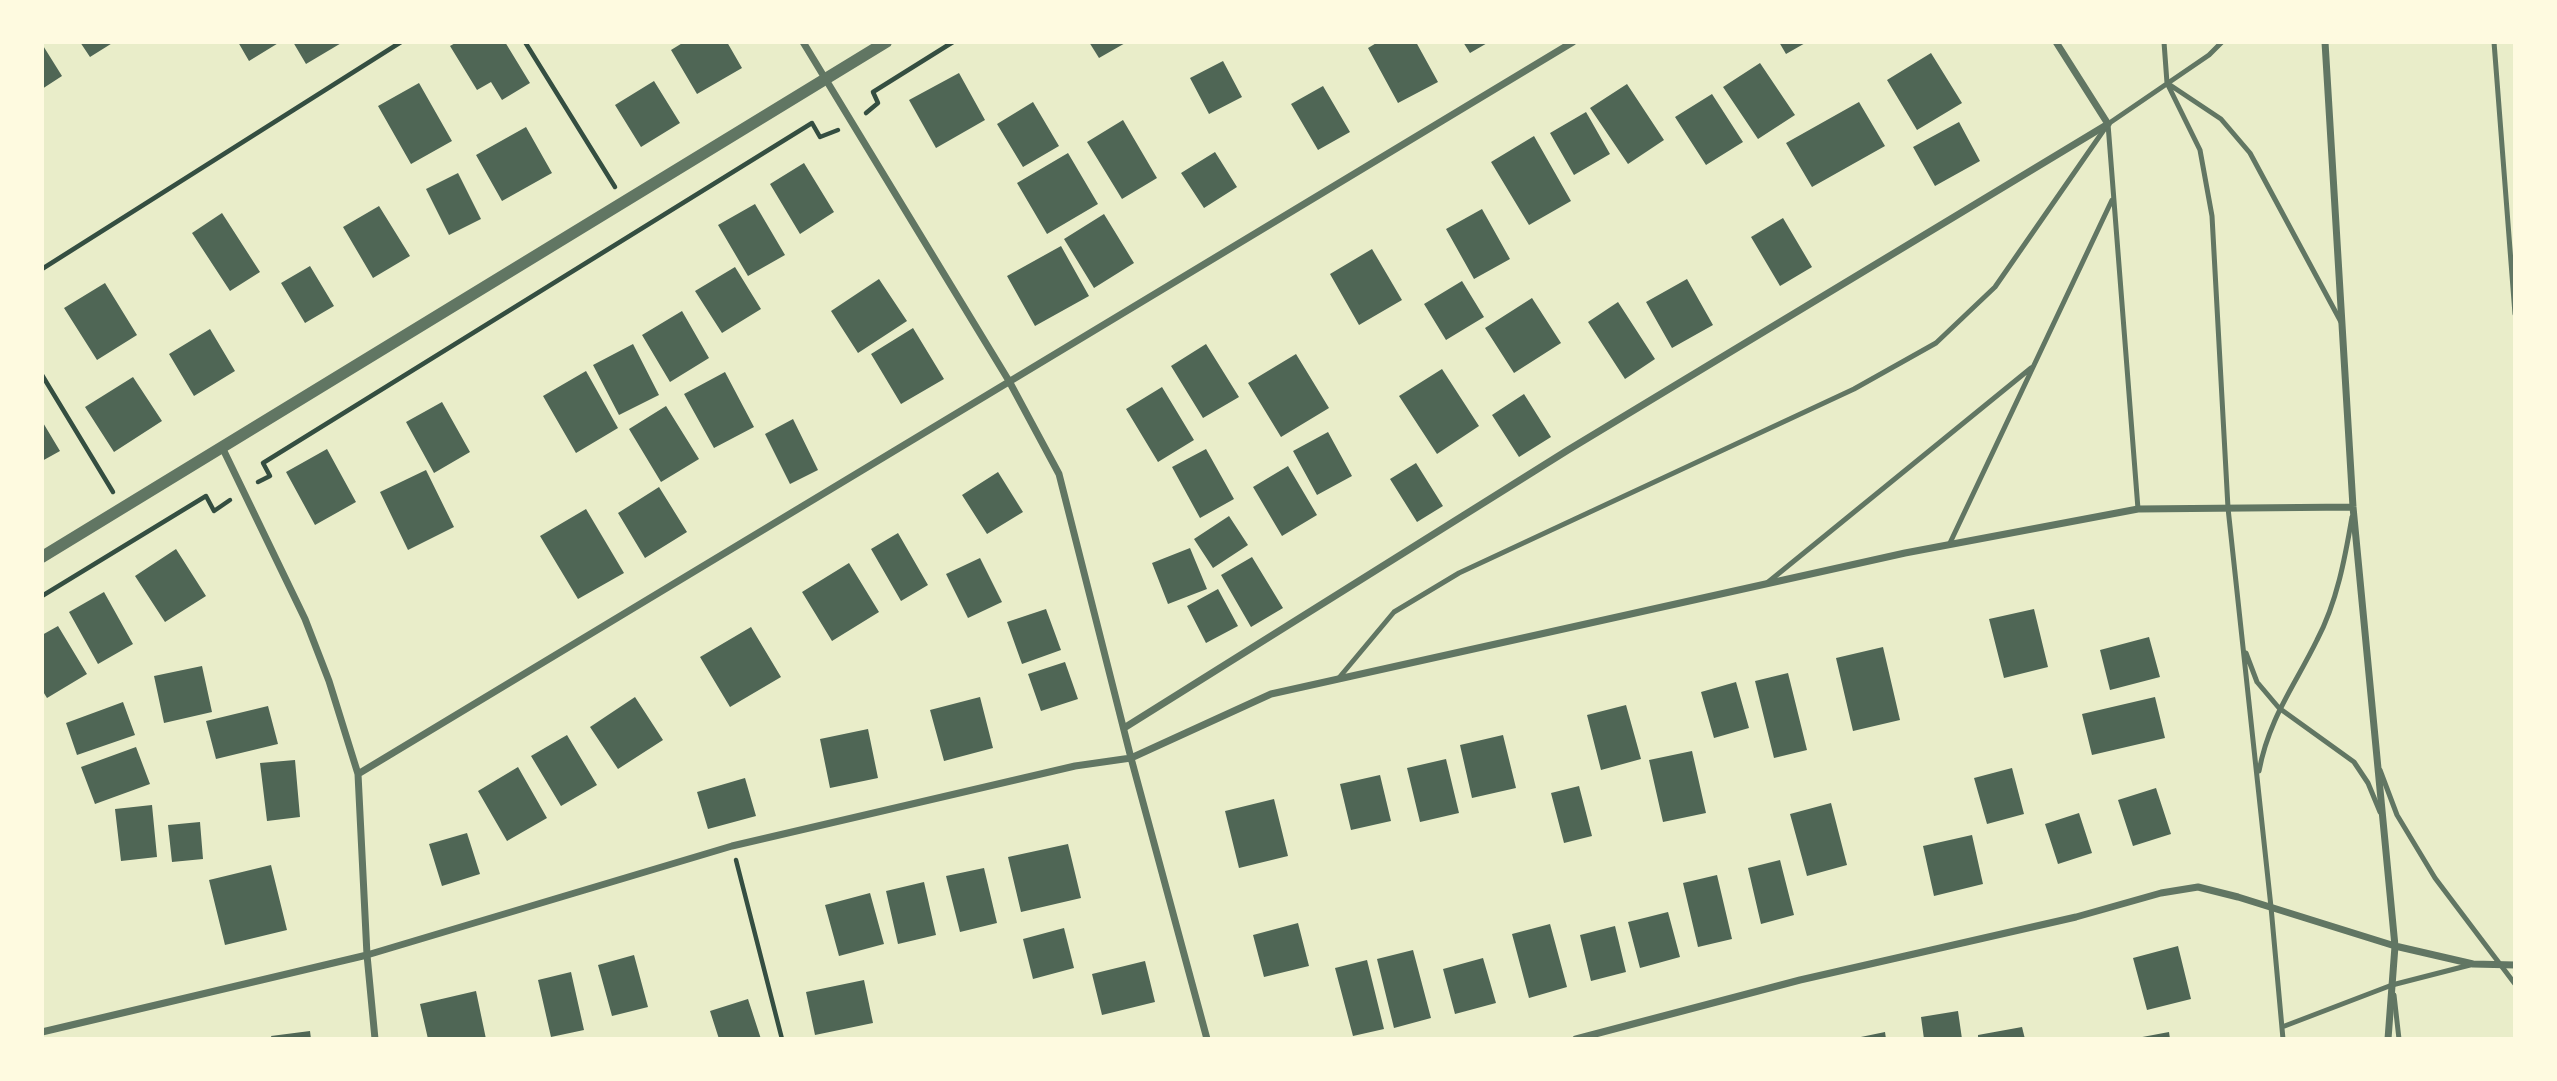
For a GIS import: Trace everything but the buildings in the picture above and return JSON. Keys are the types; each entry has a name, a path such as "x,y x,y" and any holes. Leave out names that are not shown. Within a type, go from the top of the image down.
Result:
{"street":[{"path":"803,42 1009,382 1059,474 1131,758 1207,1039"},
{"path":"42,557 886,42"},
{"path":"358,774 1573,42"},
{"path":"1124,728 1568,450 2108,124 2056,42"},
{"path":"2325,42 2353,506 2395,946 2388,1039"},
{"path":"222,447 305,619 329,681 358,774 375,1039"},
{"path":"42,1032 368,955 732,846 1075,766 1131,758 1271,694 1766,584 2138,509 2353,506"},
{"path":"1576,1039 1800,980 2076,918 2161,893 2198,887 2395,946 2473,964 2515,965"}],"lane":[{"path":"2164,42 2167,83 2200,150 2212,216 2228,508 2283,1039"},
{"path":"1338,679 1394,612 1459,573 1854,389 1937,343 1995,287 2108,124 2209,55 2222,42"},
{"path":"2494,42 2515,314"},
{"path":"2167,83 2221,119 2250,153 2342,325"},
{"path":"2108,124 2138,509"},
{"path":"1949,545 2113,197"},
{"path":"1766,584 2034,366"},
{"path":"2257,779 2264,743 2279,708 2318,638 2344,567 2353,506"},
{"path":"2243,647 2257,681 2279,708 2354,762 2368,783 2383,821"},
{"path":"2378,764 2397,815 2435,878 2515,984"},
{"path":"2282,1027 2392,985 2473,964"},
{"path":"2392,985 2399,1039"}],"path":[{"path":"42,269 401,42"},
{"path":"525,42 624,201"},
{"path":"42,596 206,496 214,511 270,476 263,463 812,123 820,137 851,125 878,103 873,92 953,42"},
{"path":"42,375 123,508"},
{"path":"732,846 782,1039"}]}
